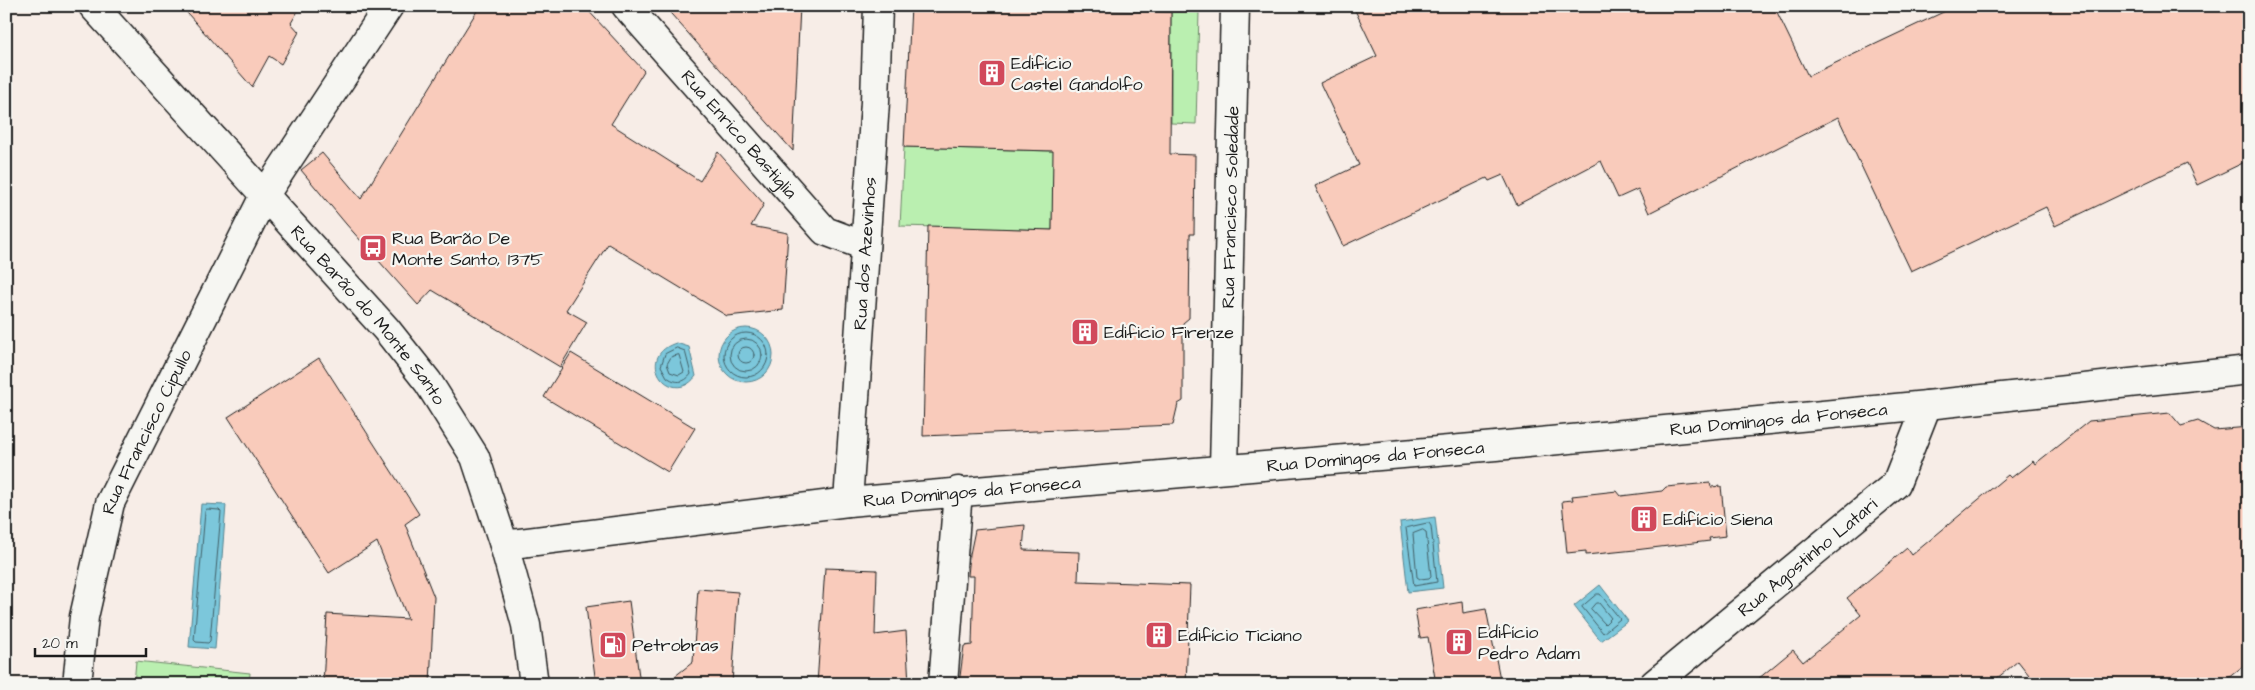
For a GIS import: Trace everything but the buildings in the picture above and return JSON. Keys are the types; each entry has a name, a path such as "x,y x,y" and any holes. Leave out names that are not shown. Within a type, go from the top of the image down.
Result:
{"street":[{"name":"Rua Barão do Monte Santo","path":"93,6 386,329 428,382 475,457 504,545 526,625 534,684"},
{"name":"Rua Francisco Cipullo","path":"77,684 84,617 110,503 264,196 389,6"},
{"name":"Rua Enrico Bastiglia","path":"626,6 825,231 865,246"},
{"name":"Rua dos Azevinhos","path":"848,502 875,102 878,6"},
{"name":"Rua Francisco Soledade","path":"1224,468 1235,6"},
{"name":"Rua Domingos da Fonseca","path":"504,545 848,502 1507,445 1927,406 2249,370"},
{"name":"Rua Agostinho Latari","path":"1654,684 1896,484 1927,406"},
{"path":"943,684 958,492"}],"green space":[{"path":"1171,11 1199,12 1196,124 1171,123"},
{"path":"904,147 1054,151 1052,230 900,226"},
{"path":"136,661 250,673 249,684 134,684"}],"water":[{"path":"741,328 751,328 761,332 769,340 773,355 769,370 761,378 751,382 741,382 731,378 723,370 719,360 719,350 723,340 731,332"},
{"path":"676,343 689,347 696,376 686,385 677,387 668,384 661,377 657,368 657,359 663,350"},
{"path":"201,504 226,505 215,649 189,647"},
{"path":"1435,517 1443,588 1408,592 1400,522"},
{"path":"1600,585 1628,621 1601,641 1574,606"}],"place":[{"name":"Edifício Castel Gandolfo","path":"992,73"},
{"name":"Rua Barão De Monte Santo, 1375","path":"373,248"},
{"name":"Edificio Firenze","path":"1085,332"},
{"name":"Edifício Siena","path":"1644,519"},
{"name":"Edifício Ticiano","path":"1159,635"},
{"name":"Edifício Pedro Adam","path":"1459,642"},
{"name":"Petrobras","path":"613,645"}]}
